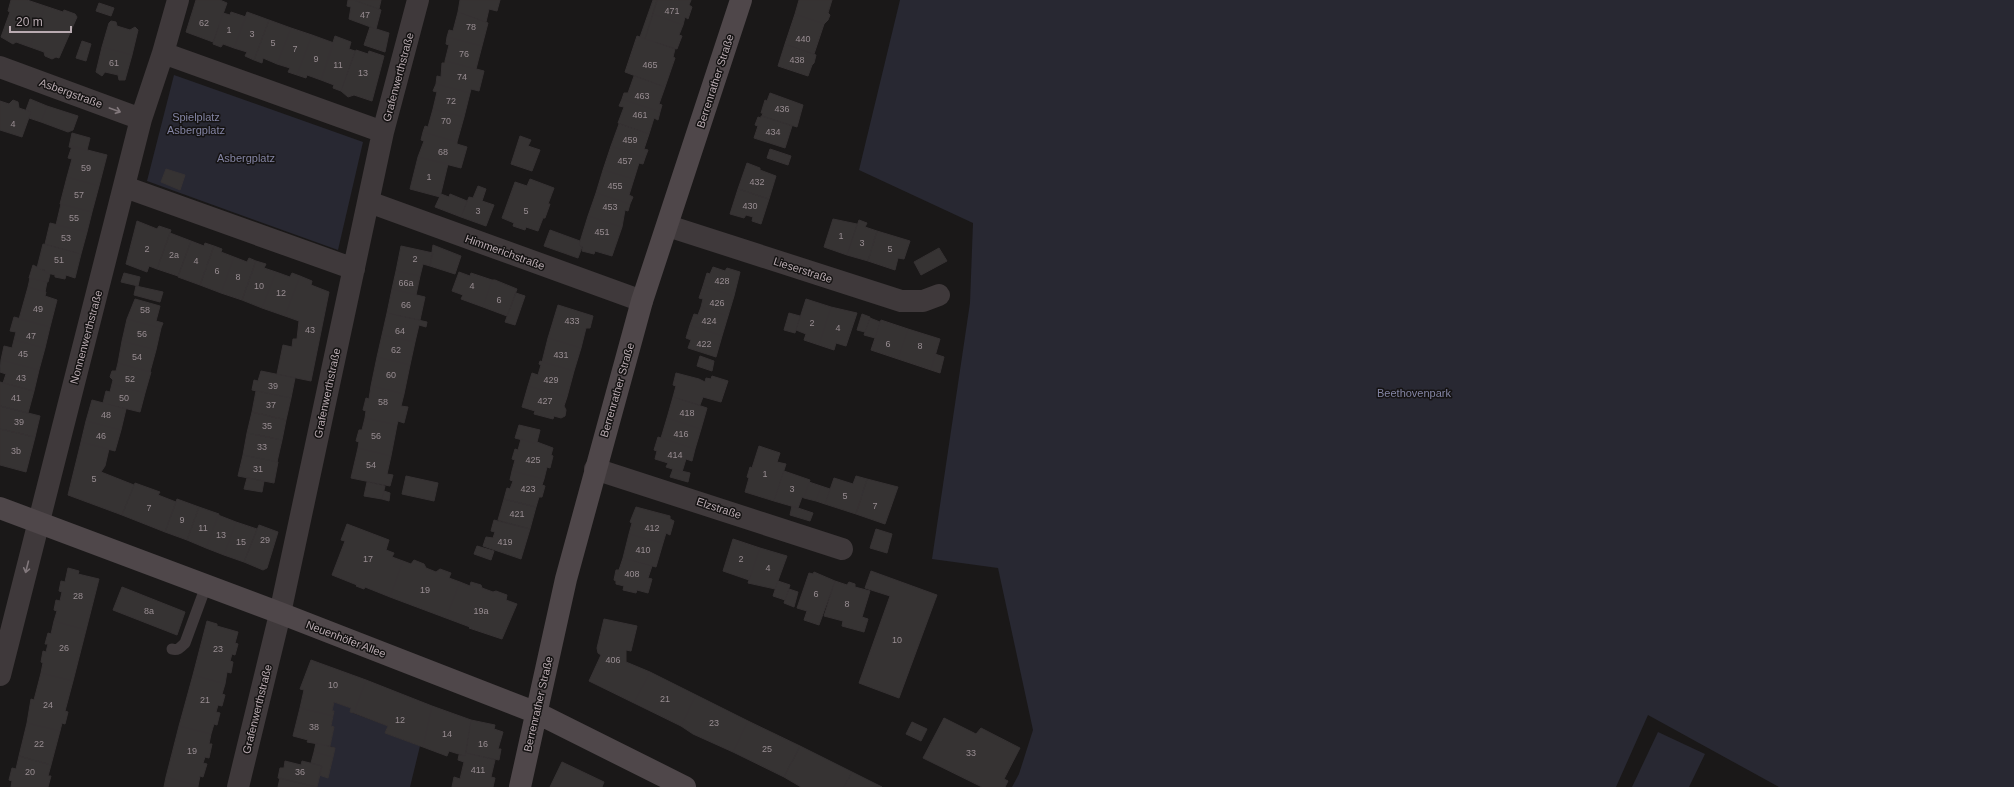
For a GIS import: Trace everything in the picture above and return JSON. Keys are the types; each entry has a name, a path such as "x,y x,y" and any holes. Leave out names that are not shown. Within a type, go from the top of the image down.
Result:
{"street":[{"name":"Nonnenwerthstraße","path":"0,675 142,119 164,53 178,0"},
{"name":"Grafenwerthstraße","path":"238,787 280,614 383,132 418,0"},
{"name":"Berrenrather Straße","path":"520,787 566,579 642,301 668,226 741,0"},
{"path":"164,53 383,132"},
{"name":"Asbergstraße","path":"0,67 142,119"},
{"path":"125,187 354,269"},
{"name":"Himmerichstraße","path":"369,202 642,301"},
{"name":"Lieserstraße","path":"668,226 901,301 923,301 939,295"},
{"name":"Elzstraße","path":"595,469 842,549"},
{"name":"Neuenhöfer Allee","path":"0,508 37,526 206,586 537,713 686,787"}],"lane":[{"path":"172,649 175,650 180,648 185,643 206,586"}],"green space":[{"name":"Beethovenpark","path":"900,0 2014,0 2014,787 1779,787 1648,715 1616,787 1012,787 1019,774 1033,730 998,568 932,559 970,303 973,223 859,170"},
{"name":"Asbergplatz","path":"174,75 363,142 338,250 147,181"},
{"path":"334,702 351,708 350,712 388,726 385,733 420,746 410,787 317,787 319,775 327,777 335,748 330,746 334,727 331,726 334,712 332,711"},
{"path":"1658,732 1705,754 1689,787 1632,787"}],"building":[{"path":"11,0 27,0 45,6 30,47 16,42 13,44 1,37 10,12 8,11"},
{"path":"196,0 220,0 227,3 213,42 186,32"},
{"path":"348,0 354,0 381,10 376,29 349,19 351,7 347,6"},
{"path":"354,0 381,0 379,9"},
{"path":"460,0 500,0 497,11 489,9 486,22 458,12"},
{"path":"653,0 657,0 645,39 640,37"},
{"path":"657,0 691,0 689,5 692,7 688,19 685,17 683,25 653,14"},
{"path":"799,0 832,0 828,13 830,15 828,20 824,24 795,14"},
{"path":"99,3 114,8 111,16 96,11"},
{"path":"45,6 63,12 64,10 75,14 77,17 59,58 56,57 52,59 45,56 44,52 30,47"},
{"path":"231,12 246,17 234,48 223,44 221,47 213,44 223,13 230,15"},
{"path":"247,12 269,20 254,60 245,56 247,52 234,48"},
{"path":"458,12 488,23 482,46 447,37 449,30 453,31"},
{"path":"653,14 683,25 679,35 682,36 677,49 645,39"},
{"path":"795,14 824,24 814,54 785,44"},
{"path":"269,20 291,28 277,64 263,58 262,63 254,60"},
{"path":"111,21 116,22 117,26 130,30 135,27 138,30 132,55 102,47 109,23"},
{"path":"370,27 389,33 385,52 364,45"},
{"path":"291,28 312,35 297,75 288,72 290,68 277,64"},
{"path":"312,35 334,43 321,80 307,75 306,78 297,75"},
{"path":"335,36 351,42 349,49 355,51 341,91 333,88 334,85 321,80"},
{"path":"637,36 675,49 673,57 675,58 665,87 625,72"},
{"path":"447,37 482,46 476,69 445,61 449,45 446,44"},
{"path":"82,41 91,44 86,61 76,58"},
{"path":"785,44 816,55 808,76 778,66"},
{"path":"102,47 132,55 125,80 119,80 118,75 105,72 102,76 96,72"},
{"path":"356,50 368,54 369,51 384,56 372,101 354,95 348,97 341,91"},
{"path":"445,61 484,71 479,91 471,89 470,93 436,84 437,76 441,77 442,63 445,63"},
{"path":"634,76 665,87 659,104 662,105 660,112 622,99 624,93 628,93"},
{"path":"436,84 470,93 464,117 433,109 437,92 433,91"},
{"path":"770,93 803,105 797,127 762,116 763,113 761,113 765,100 767,101"},
{"path":"30,99 47,106 41,122 29,118 31,112 26,110"},
{"path":"622,99 660,112 658,120 654,118 649,134 618,123 624,107 619,106"},
{"path":"13,100 18,102 19,108 31,112 22,137 0,130 0,101 9,104"},
{"path":"47,106 78,116 73,130 68,132 41,122"},
{"path":"433,109 464,117 457,142 423,132 425,126 428,127"},
{"path":"761,116 792,126 785,148 754,138 758,126 755,125 758,117 761,118"},
{"path":"619,124 649,134 644,149 648,150 645,158 611,146"},
{"path":"423,132 457,142 457,144 467,147 461,168 418,157 424,141 421,140"},
{"path":"72,133 90,138 87,150 69,147"},
{"path":"520,136 531,140 528,146 540,150 532,171 511,164"},
{"path":"72,146 107,155 99,186 67,177 72,159 68,158"},
{"path":"611,146 645,158 643,164 639,163 634,179 603,170"},
{"path":"770,149 791,156 788,165 767,158"},
{"path":"418,157 448,164 440,197 410,189"},
{"path":"747,163 776,176 769,199 738,189"},
{"path":"166,169 185,175 180,190 161,182"},
{"path":"603,170 634,179 629,195 633,197 630,204 596,193"},
{"path":"67,177 99,186 92,212 60,204"},
{"path":"530,179 554,188 545,218 543,218 538,231 526,227 525,230 513,226 514,223 502,218 515,182 527,186"},
{"path":"478,186 486,189 482,201 494,205 486,226 461,217 469,197 473,198"},
{"path":"738,189 769,199 761,224 752,221 753,217 746,215 744,218 730,214"},
{"path":"596,193 630,204 628,211 625,210 622,227 588,216"},
{"path":"441,194 449,197 450,194 467,201 461,217 435,207"},
{"path":"61,204 92,212 87,232 56,225"},
{"path":"588,216 622,227 612,256 595,251 594,254 582,251 583,247 579,245"},
{"path":"833,219 857,224 847,255 824,247"},
{"path":"859,220 867,223 865,227 877,231 868,261 847,255"},
{"path":"137,221 157,229 159,226 171,230 157,269 149,266 147,272 126,264"},
{"path":"50,223 87,232 81,254 45,244"},
{"path":"550,230 580,241 579,245 582,247 578,258 544,246"},
{"path":"877,231 910,241 904,259 898,258 895,270 868,261"},
{"path":"170,233 191,241 178,276 157,269"},
{"path":"191,241 204,246 205,243 214,246 200,285 178,277"},
{"path":"43,244 81,254 75,278 66,275 65,279 55,277 55,275 44,272 45,270 37,268"},
{"path":"433,245 461,256 455,274 430,266"},
{"path":"214,246 222,249 221,252 234,257 221,293 200,285"},
{"path":"401,246 433,253 430,266 423,264 420,276 396,271"},
{"path":"939,248 947,261 921,275 914,262"},
{"path":"234,257 247,262 249,258 256,261 242,300 221,293"},
{"path":"256,261 266,264 264,268 276,272 262,308 242,300"},
{"path":"33,265 50,274 48,282 29,278"},
{"path":"713,267 725,271 727,268 740,272 734,296 703,286 707,273 710,274"},
{"path":"396,271 420,276 416,295 392,289"},
{"path":"276,272 290,277 292,273 300,276 285,316 262,308"},
{"path":"459,272 470,276 471,273 492,280 483,307 461,299 463,295 452,291"},
{"path":"124,273 140,277 138,286 121,282"},
{"path":"300,276 312,281 311,285 329,292 311,381 277,374 283,345 292,347 293,339 297,339 299,321 285,316"},
{"path":"30,278 47,282 45,292 28,287"},
{"path":"492,280 517,289 507,316 483,307"},
{"path":"136,286 163,292 160,302 134,295"},
{"path":"703,286 734,296 728,316 701,307 703,299 699,298"},
{"path":"28,287 46,292 45,296 57,300 50,327 19,319"},
{"path":"392,289 425,297 420,320 387,313"},
{"path":"516,293 525,296 515,325 505,322"},
{"path":"135,299 160,306 156,321 163,323 161,328 127,319"},
{"path":"806,299 831,307 819,345 804,340 806,334 796,330"},
{"path":"558,305 593,316 590,328 586,328 581,348 548,338"},
{"path":"701,307 728,316 722,336 690,325 694,314 698,315"},
{"path":"831,307 857,313 846,346 836,343 834,350 819,345"},
{"path":"387,313 427,322 426,327 419,325 415,342 382,335"},
{"path":"789,313 800,316 795,333 784,330"},
{"path":"862,314 870,317 865,332 857,330"},
{"path":"14,317 50,327 45,348 14,340 16,332 10,331"},
{"path":"870,318 880,322 875,338 864,335"},
{"path":"127,319 161,328 156,350 122,341"},
{"path":"881,320 908,329 898,359 871,350"},
{"path":"690,325 722,336 716,357 688,348 691,340 686,338"},
{"path":"908,329 940,339 931,370 898,359"},
{"path":"382,335 415,342 410,365 377,357"},
{"path":"548,338 581,348 574,371 542,362"},
{"path":"14,340 45,348 39,370 1,360 4,346 12,348"},
{"path":"122,341 156,350 150,372 118,363"},
{"path":"935,354 944,357 940,373 931,370"},
{"path":"700,356 714,361 712,371 697,366"},
{"path":"377,357 410,365 404,394 371,386"},
{"path":"1,360 39,370 34,391 3,383 6,374 0,372"},
{"path":"540,361 574,371 567,397 528,386 532,373 538,375 541,365 539,364"},
{"path":"118,363 151,372 145,393 112,384 113,380 110,377 112,371 116,371"},
{"path":"261,371 295,378 291,398 252,390 254,380 258,381"},
{"path":"676,373 705,382 706,378 711,379 712,376 728,381 721,402 703,397 700,405 673,397 676,386 673,385"},
{"path":"0,382 34,391 28,413 0,406"},
{"path":"112,384 145,393 140,412 103,403 106,391 110,392"},
{"path":"371,386 404,394 401,406 408,407 404,423 398,421 397,425 365,418 366,411 363,410 366,398 369,399"},
{"path":"528,386 567,397 564,406 566,410 565,416 561,418 554,416 553,419 534,414 535,411 522,407"},
{"path":"256,391 291,398 286,420 252,412"},
{"path":"673,397 707,408 701,429 667,418"},
{"path":"92,400 126,409 121,430 86,421"},
{"path":"0,406 40,416 35,437 0,429"},
{"path":"252,412 286,420 282,440 247,433"},
{"path":"365,418 397,425 391,456 358,448 359,442 356,441 359,430 362,430"},
{"path":"667,418 701,429 695,449 661,438"},
{"path":"86,421 121,430 115,451 81,442"},
{"path":"519,425 540,430 537,442 534,443 515,438"},
{"path":"0,429 35,437 26,472 0,465"},
{"path":"247,433 282,440 277,462 243,455"},
{"path":"658,437 695,449 692,461 686,459 682,472 666,467 668,463 655,459 657,451 654,450"},
{"path":"521,439 534,443 537,442 553,448 550,468 547,467 544,479 512,471 515,460 512,459 515,449 518,450"},
{"path":"81,442 109,449 105,466 101,472 134,485 122,515 68,495"},
{"path":"759,446 780,453 777,462 786,464 774,501 745,492 750,467 752,468"},
{"path":"358,448 391,456 387,474 393,475 390,486 351,478"},
{"path":"243,455 278,462 274,483 238,476"},
{"path":"673,469 690,473 688,482 670,477"},
{"path":"512,471 544,479 542,485 545,486 542,497 539,497 536,507 504,499 507,488 510,489 513,481 510,480"},
{"path":"784,471 810,480 804,498 802,497 798,508 774,501"},
{"path":"406,476 438,483 434,501 402,494"},
{"path":"856,476 867,479 856,514 825,504 834,478 853,484"},
{"path":"247,478 264,481 262,492 244,489"},
{"path":"867,479 898,487 885,524 856,514"},
{"path":"367,482 385,486 382,499 364,496"},
{"path":"809,482 821,486 816,501 804,498"},
{"path":"135,483 160,492 158,495 176,502 165,532 122,515"},
{"path":"821,486 830,489 825,504 816,501"},
{"path":"384,491 390,493 389,501 382,499"},
{"path":"177,499 199,507 187,540 165,532"},
{"path":"504,499 536,507 530,529 498,520"},
{"path":"792,506 813,513 810,521 790,515"},
{"path":"199,507 219,514 206,548 187,540"},
{"path":"636,507 670,516 670,519 674,521 670,535 666,533 663,543 629,534 632,523 630,522"},
{"path":"218,515 236,522 224,555 206,548"},
{"path":"494,520 530,529 521,559 483,546 486,537 493,538 495,532 491,531"},
{"path":"236,522 257,529 244,562 224,555"},
{"path":"347,524 389,540 386,550 394,553 392,557 403,561 390,597 365,587 364,589 356,586 357,585 332,575 345,541 341,540"},
{"path":"259,525 278,532 267,568 263,570 244,562"},
{"path":"876,529 892,534 887,553 870,548"},
{"path":"629,534 663,543 656,567 623,558"},
{"path":"733,539 760,548 749,580 723,571"},
{"path":"477,546 494,551 491,560 474,554"},
{"path":"760,548 787,556 775,589 748,583"},
{"path":"623,558 652,566 648,578 652,579 648,593 637,590 636,593 623,590 624,586 616,584 616,581 614,580 616,570 619,570"},
{"path":"414,560 424,564 426,568 436,572 440,569 451,573 449,578 460,582 446,618 390,597 403,561 411,564"},
{"path":"68,568 79,571 78,574 99,579 86,630 54,621 57,611 54,610 56,600 60,601 62,592 59,591 61,581 65,582"},
{"path":"871,571 937,595 899,698 859,683 890,596 865,588"},
{"path":"814,572 835,581 819,625 804,620 807,611 797,608 809,573 813,574"},
{"path":"778,581 790,585 785,600 773,596"},
{"path":"835,581 847,585 849,582 855,584 855,587 870,591 862,617 868,619 864,632 842,626 843,621 824,616"},
{"path":"460,582 470,586 471,582 481,585 482,588 493,592 496,591 507,595 506,600 517,604 502,639 469,628 470,627 446,618"},
{"path":"122,587 185,612 177,635 113,610"},
{"path":"789,589 798,592 794,607 784,603"},
{"path":"604,619 637,626 631,651 626,650 626,662 650,672 634,703 589,681 601,655 598,653 597,648"},
{"path":"54,621 86,630 73,681 41,673 43,651 46,652 48,644 45,644 48,633 51,634"},
{"path":"207,621 217,624 217,626 238,632 235,643 238,644 235,655 232,654 230,661 233,662 231,673 227,672 225,684 193,675"},
{"path":"311,660 366,680 354,713 350,712 351,708 334,702 332,711 334,711 333,716 300,708 304,690 300,689"},
{"path":"650,672 696,695 681,726 634,703"},
{"path":"41,673 73,681 65,711 68,712 65,724 62,723 60,731 27,723 31,699 34,700"},
{"path":"193,675 225,684 222,694 225,695 222,706 218,705 216,712 220,713 217,725 214,724 211,734 179,726"},
{"path":"366,680 432,706 423,747 385,733 388,726 354,713"},
{"path":"696,695 748,721 733,752 693,734 681,726"},
{"path":"432,706 471,720 465,756 449,751 447,756 423,747"},
{"path":"300,708 333,716 331,726 334,727 330,746 307,742 308,740 293,736"},
{"path":"944,718 976,734 981,728 1020,748 1004,779 1008,781 1005,787 982,787 923,758"},
{"path":"471,720 495,725 494,729 503,732 498,749 501,749 499,760 466,753"},
{"path":"748,721 800,746 784,777 733,752"},
{"path":"912,722 927,729 921,741 906,734"},
{"path":"27,723 60,731 51,765 19,756"},
{"path":"179,726 211,734 209,744 212,744 209,758 205,757 203,763 207,764 203,777 200,776 198,786 166,777"},
{"path":"316,743 335,748 333,757 314,752"},
{"path":"800,746 852,772 844,787 801,787 784,777"},
{"path":"314,752 333,757 328,778 319,775 322,766 311,763"},
{"path":"466,753 495,760 491,777 495,778 493,787 452,787 454,777 460,779 464,762 458,760 459,755 465,756"},
{"path":"19,756 51,765 48,776 51,776 48,787 11,787 12,781 9,780 12,768 16,769"},
{"path":"285,761 301,765 302,761 322,766 317,787 278,778 280,768 284,768"},
{"path":"562,762 604,782 602,787 550,787"},
{"path":"852,772 882,787 844,787"},
{"path":"166,777 198,786 198,787 164,787"},
{"path":"280,778 316,787 278,787"}],"park label":[{"name":"Spielplatz Asbergplatz","path":"196,123"}]}
